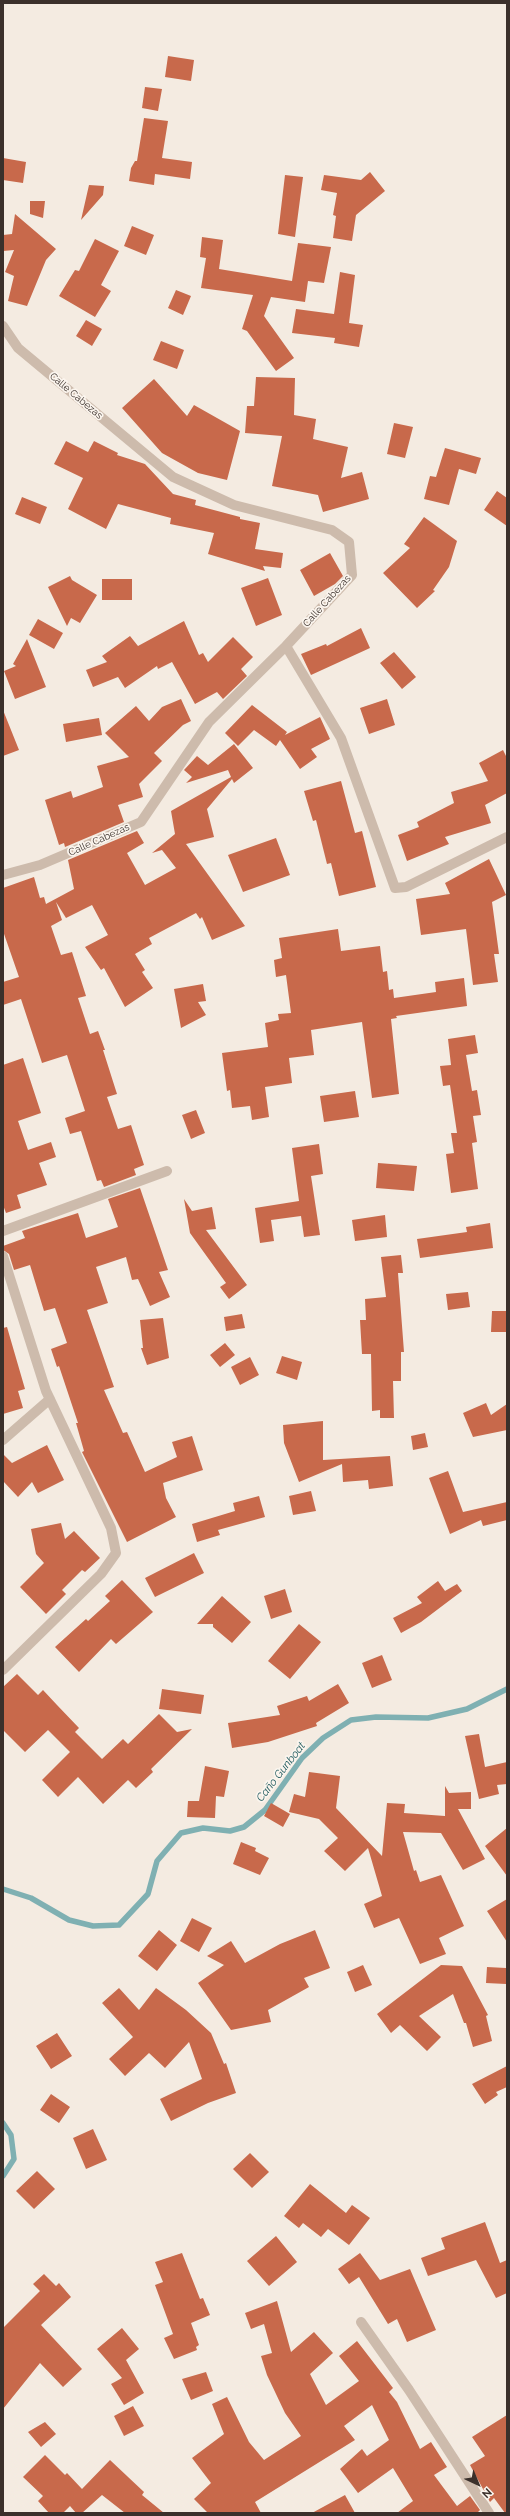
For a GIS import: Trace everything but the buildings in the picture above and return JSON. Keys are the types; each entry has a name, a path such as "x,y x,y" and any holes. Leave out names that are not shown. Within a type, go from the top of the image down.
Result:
{"street":[{"name":"Calle Cabezas","path":"3,326 18,348 174,477 234,505 332,530 349,542 352,575 286,646 209,722 141,822 40,865 3,875"},
{"path":"286,646 341,738 395,888 406,887 507,837"},
{"path":"3,1231 167,1171"},
{"path":"3,1256 50,1399 111,1528 116,1553 101,1574 3,1670"},
{"path":"3,1440 50,1399"},
{"path":"361,2322 409,2390 489,2513"}],"waterway":[{"name":"Caño Gunboat","path":"3,1889 31,1898 69,1920 93,1926 119,1925 148,1894 157,1861 181,1833 203,1828 230,1831 244,1827 265,1810 302,1758 323,1738 351,1720 376,1717 428,1718 467,1709 507,1689"},
{"name":"Caño Gunboat","path":"3,2123 11,2135 14,2159 3,2176"}]}
